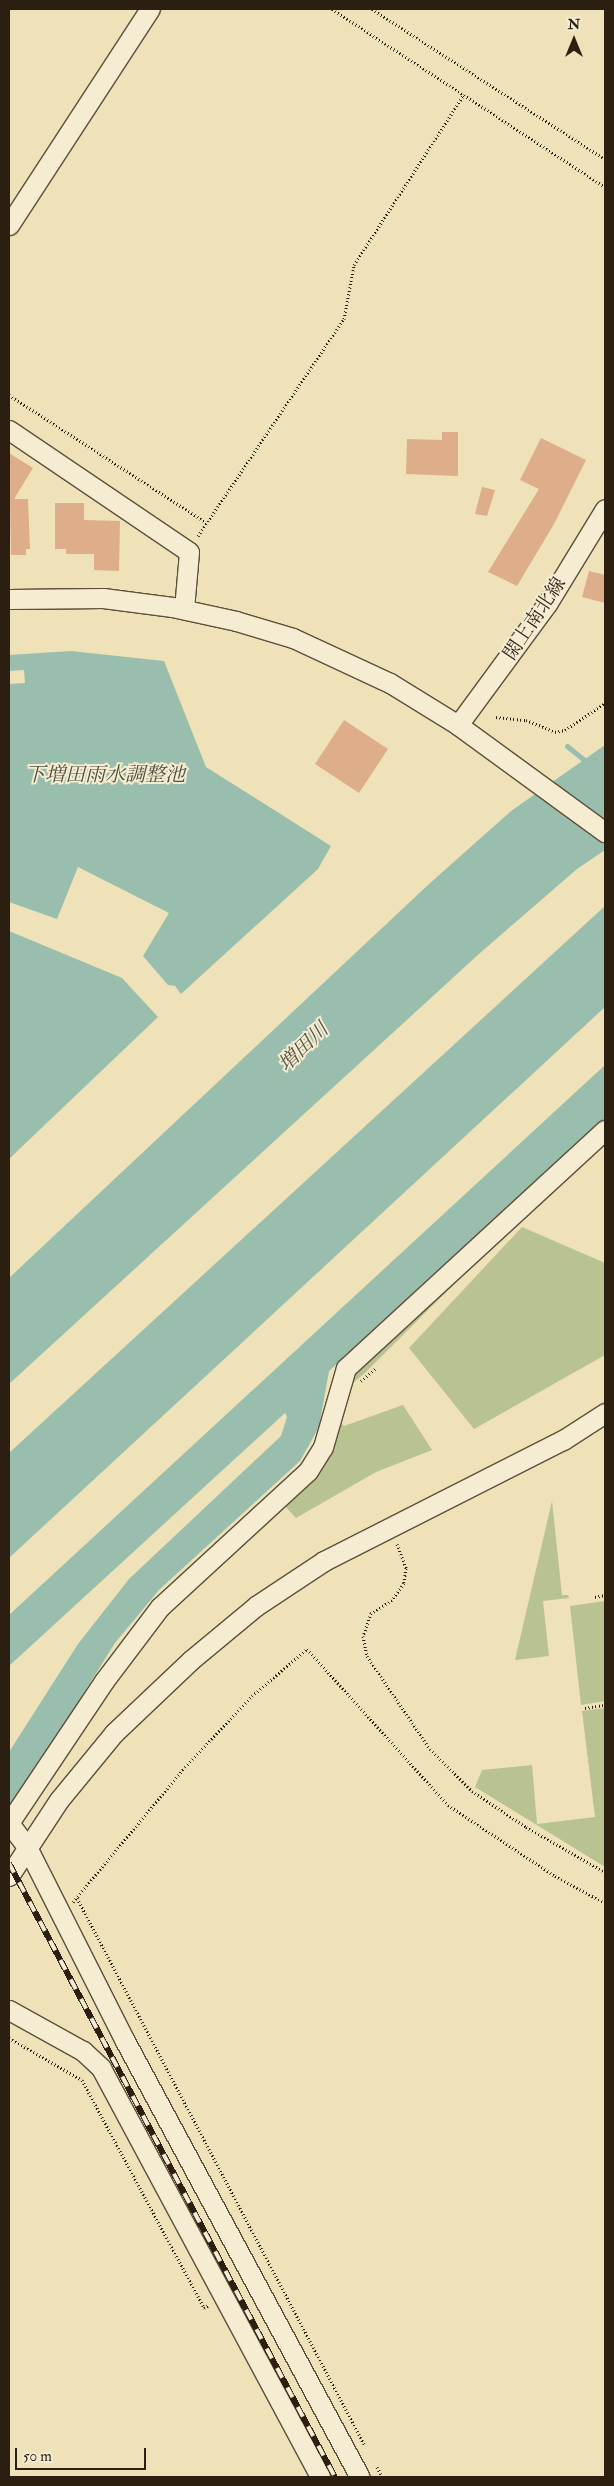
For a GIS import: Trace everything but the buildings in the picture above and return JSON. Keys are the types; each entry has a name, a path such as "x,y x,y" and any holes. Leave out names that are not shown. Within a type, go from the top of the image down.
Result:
{"street":[{"path":"9,225 150,9"},
{"path":"9,430 189,552 184,609"},
{"name":"閖上南北線","path":"458,725 547,604 605,510"},
{"path":"9,599 103,598 184,609 293,638 390,683 458,725 605,832"},
{"path":"360,2477 134,2057 27,1848 9,1823 104,1681 160,1607 308,1471 323,1447 346,1368 605,1130"},
{"path":"9,1876 59,1800 114,1733 191,1660 256,1606 324,1561 563,1440 605,1413"},
{"path":"9,2010 83,2051 101,2068 320,2477"}],"path":[{"path":"332,9 605,187"},
{"path":"372,9 605,159"},
{"path":"189,552 205,522 344,319 354,265 464,94"},
{"path":"9,395 205,522"},
{"path":"496,717 526,720 555,732 564,730 605,703"},
{"path":"388,1528 403,1553 406,1568 400,1591 371,1613 365,1624 363,1636 367,1656 430,1749 472,1791 526,1827 605,1872"},
{"path":"596,1597 605,1595"},
{"path":"62,1916 185,1767 252,1696 307,1648 448,1805 555,1876 605,1903"},
{"path":"585,1708 605,1705"},
{"path":"77,1898 368,2451"},
{"path":"9,2038 82,2080 204,2308 225,2297"},
{"path":"373,2460 382,2477"}],"green space":[{"path":"518,1220 365,1373 348,1387 350,1374"},
{"path":"522,1227 605,1263 605,1355 474,1429 409,1348"},
{"path":"403,1405 432,1450 376,1472 296,1518 282,1503 321,1467 332,1451 341,1423 344,1426"},
{"path":"552,1501 562,1595 568,1595 569,1598 543,1601 549,1656 515,1660"},
{"path":"605,1601 605,1701 581,1705 570,1606"},
{"path":"605,1708 605,1867 475,1787 482,1770 532,1765 537,1824 595,1817 582,1711"}],"water":[{"name":"下増田雨水調整池","path":"71,651 164,661 206,767 331,846 318,869 181,994 175,986 168,985 143,956 169,913 78,867 57,919 9,902 9,684 25,683 24,670 9,671 9,655"},
{"name":"増田川","path":"605,745 605,850 577,869 480,953 9,1384 9,1278 429,884 511,811"},
{"path":"605,906 605,1007 9,1558 9,1453"},
{"path":"9,931 122,978 158,1017 9,1159"},
{"path":"605,1065 605,1118 329,1371 319,1427 300,1461 159,1590 115,1643 9,1813 9,1752 78,1644 129,1579 281,1436 287,1417 285,1413 9,1666 9,1615"}],"waterway":[{"path":"567,746 588,763"}],"railway":[{"path":"9,1863 335,2477"}]}
